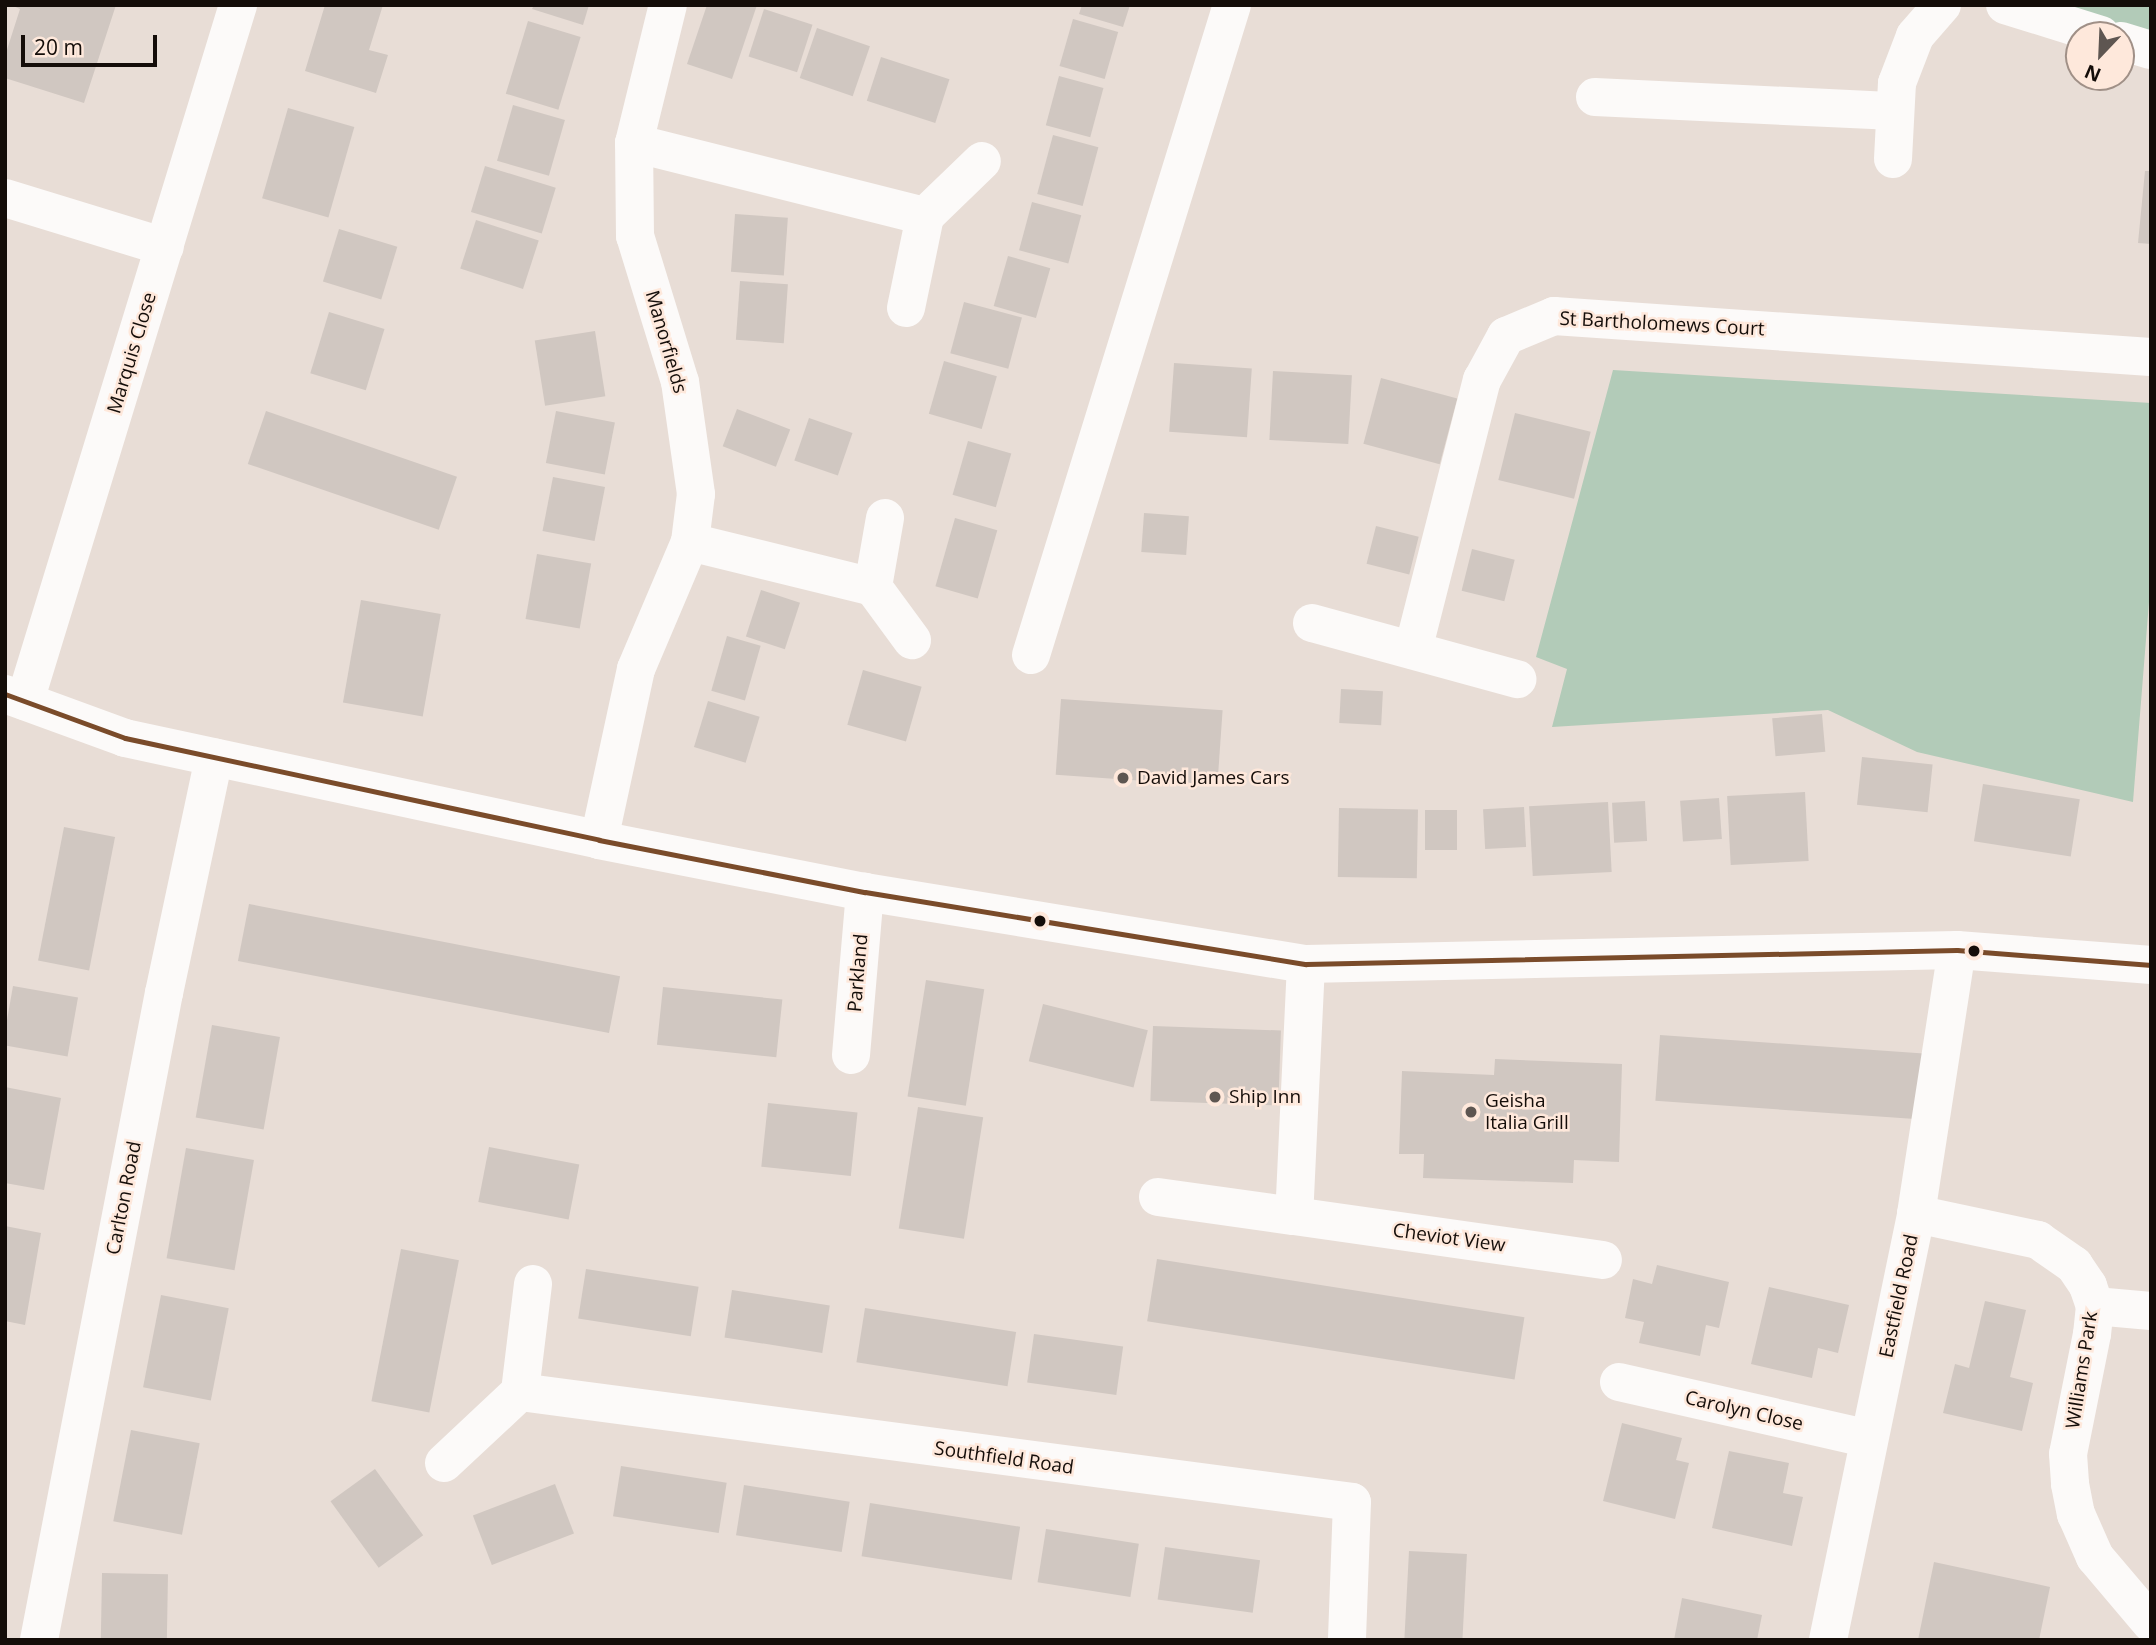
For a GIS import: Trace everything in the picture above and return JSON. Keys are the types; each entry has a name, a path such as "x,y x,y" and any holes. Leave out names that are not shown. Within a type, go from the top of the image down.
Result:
{"street":[{"name":"Marquis Close","path":"15,697 164,247 239,5"},
{"name":"Manorfields","path":"599,840 636,668 690,542 696,494 680,382 635,236 634,143 668,5"},
{"path":"1031,655 1232,5"},
{"path":"1892,159 1897,83 1916,36 1942,5"},
{"path":"2005,5 2065,24"},
{"path":"1595,97 1895,111"},
{"path":"634,143 925,216"},
{"path":"906,308 925,216 982,161"},
{"path":"5,198 164,247"},
{"name":"St Bartholomews Court","path":"1413,650 1482,380 1506,336 1554,316 2151,357"},
{"path":"873,587 885,518"},
{"path":"690,542 873,587 912,640"},
{"path":"1312,623 1517,679"},
{"path":"15,697 125,738 599,840 864,892 1306,964 1957,950 2151,965"},
{"name":"Carlton Road","path":"39,1640 166,980 214,757"},
{"name":"Parkland","path":"851,1055 864,892"},
{"name":"Eastfield Road","path":"1828,1640 1916,1214 1957,950"},
{"path":"1294,1216 1306,964"},
{"name":"Cheviot View","path":"1158,1197 1603,1259"},
{"name":"Williams Park","path":"1916,1214 2038,1240 2074,1265 2095,1306 2068,1454 2076,1514 2095,1557 2151,1623"},
{"path":"444,1462 520,1392 533,1284"},
{"path":"2095,1306 2151,1311"},
{"name":"Carolyn Close","path":"1619,1382 1869,1439"},
{"name":"Southfield Road","path":"520,1392 1352,1502 1347,1640"}],"green space":[{"path":"2038,5 2151,5 2151,38 2135,33 2135,21 2093,21"},
{"path":"1613,370 2151,403 2151,577 2133,802 1917,752 1828,710 1552,727 1567,669 1536,657"}],"building":[{"path":"11,5 116,5 84,103 5,78 5,56 20,9"},
{"path":"325,5 383,5 369,50 388,55 376,93 305,71"},
{"path":"534,5 589,5 583,25 532,9"},
{"path":"707,5 757,5 732,79 687,64"},
{"path":"1082,5 1130,5 1123,27 1079,14"},
{"path":"764,9 813,25 797,72 749,57"},
{"path":"1073,19 1118,32 1105,79 1059,66"},
{"path":"528,21 581,37 558,110 506,94"},
{"path":"817,28 870,46 853,96 800,78"},
{"path":"881,57 949,79 935,123 867,101"},
{"path":"1059,76 1103,88 1090,137 1046,125"},
{"path":"513,105 565,120 549,176 497,161"},
{"path":"288,108 354,127 328,217 262,198"},
{"path":"1053,135 1098,147 1083,206 1037,194"},
{"path":"485,166 556,188 542,234 471,212"},
{"path":"2145,171 2151,171 2151,244 2138,243"},
{"path":"1032,202 1081,215 1068,263 1019,250"},
{"path":"735,214 788,218 784,276 731,272"},
{"path":"476,220 539,240 523,289 460,269"},
{"path":"339,229 397,247 381,299 323,282"},
{"path":"1008,256 1050,268 1036,318 994,306"},
{"path":"740,281 788,284 784,343 736,340"},
{"path":"964,302 1022,318 1008,369 950,353"},
{"path":"329,312 384,329 366,390 310,373"},
{"path":"595,331 605,396 545,406 535,341"},
{"path":"944,361 997,376 982,429 929,414"},
{"path":"1174,363 1252,368 1247,437 1169,432"},
{"path":"1273,371 1352,375 1348,444 1269,440"},
{"path":"1381,378 1457,398 1440,464 1363,444"},
{"path":"737,409 790,429 776,467 723,446"},
{"path":"266,411 457,477 439,530 248,464"},
{"path":"556,411 615,422 605,474 546,463"},
{"path":"1515,413 1591,432 1574,499 1498,480"},
{"path":"809,418 852,433 838,476 794,461"},
{"path":"968,441 1011,453 996,507 953,495"},
{"path":"553,477 605,487 595,541 543,531"},
{"path":"1144,513 1189,516 1186,555 1141,552"},
{"path":"955,518 997,530 978,598 935,586"},
{"path":"1376,526 1419,537 1409,574 1367,564"},
{"path":"1472,549 1515,560 1504,601 1462,591"},
{"path":"537,554 591,564 580,629 526,619"},
{"path":"761,590 800,603 785,649 746,637"},
{"path":"361,600 441,614 423,716 343,702"},
{"path":"727,636 761,646 745,700 711,691"},
{"path":"863,670 922,687 906,742 847,725"},
{"path":"1341,689 1383,691 1381,725 1339,723"},
{"path":"1061,699 1223,710 1217,786 1056,775"},
{"path":"708,701 760,717 746,763 694,747"},
{"path":"1822,714 1825,752 1776,756 1772,718"},
{"path":"1862,757 1933,764 1928,812 1857,805"},
{"path":"1983,784 2080,799 2071,857 1974,841"},
{"path":"1805,792 1809,861 1731,865 1727,796"},
{"path":"1719,798 1722,839 1683,842 1680,801"},
{"path":"1645,801 1647,841 1614,843 1612,803"},
{"path":"1608,802 1612,872 1533,876 1529,806"},
{"path":"1524,807 1526,847 1485,849 1483,809"},
{"path":"1339,808 1418,809 1417,878 1338,877"},
{"path":"1425,810 1457,810 1457,850 1425,850"},
{"path":"64,827 115,837 89,970 38,961"},
{"path":"249,904 620,976 609,1033 238,961"},
{"path":"926,980 984,989 966,1106 908,1097"},
{"path":"13,986 78,997 68,1057 5,1046"},
{"path":"663,987 782,1000 776,1057 657,1045"},
{"path":"1043,1004 1148,1030 1134,1087 1029,1061"},
{"path":"212,1025 280,1037 264,1130 196,1118"},
{"path":"1153,1026 1281,1030 1278,1105 1150,1101"},
{"path":"1660,1035 1923,1053 1919,1119 1655,1101"},
{"path":"1495,1059 1622,1064 1619,1162 1574,1160 1573,1183 1423,1178 1424,1154 1399,1154 1402,1071 1494,1075"},
{"path":"5,1087 61,1098 44,1190 5,1183"},
{"path":"768,1103 858,1112 851,1176 761,1167"},
{"path":"918,1107 983,1117 964,1239 899,1228"},
{"path":"489,1147 579,1165 569,1220 478,1202"},
{"path":"186,1148 254,1160 235,1270 167,1258"},
{"path":"5,1226 41,1233 25,1325 5,1321"},
{"path":"401,1249 459,1260 429,1412 371,1401"},
{"path":"1157,1259 1524,1317 1515,1379 1147,1321"},
{"path":"1657,1265 1729,1282 1719,1328 1706,1325 1700,1356 1639,1343 1644,1322 1625,1318 1633,1279 1652,1284"},
{"path":"586,1269 699,1287 691,1336 578,1318"},
{"path":"1769,1287 1849,1305 1838,1353 1818,1348 1812,1378 1751,1364"},
{"path":"732,1290 830,1305 822,1353 724,1337"},
{"path":"161,1295 229,1308 211,1400 143,1387"},
{"path":"1985,1301 2026,1310 2010,1377 2033,1383 2022,1431 1943,1413 1955,1364 1969,1368"},
{"path":"865,1308 1016,1332 1008,1386 856,1362"},
{"path":"1034,1334 1123,1347 1116,1395 1027,1383"},
{"path":"1622,1423 1682,1438 1676,1460 1689,1463 1675,1519 1603,1501"},
{"path":"131,1430 200,1443 182,1535 113,1521"},
{"path":"1729,1451 1789,1463 1783,1493 1803,1497 1792,1546 1712,1528"},
{"path":"621,1466 727,1483 719,1533 613,1516"},
{"path":"375,1469 423,1535 379,1568 331,1501"},
{"path":"555,1484 574,1533 492,1565 473,1516"},
{"path":"744,1485 850,1502 842,1552 736,1535"},
{"path":"870,1503 1020,1527 1012,1580 862,1556"},
{"path":"1046,1529 1139,1544 1130,1597 1038,1582"},
{"path":"1165,1547 1260,1560 1253,1613 1158,1599"},
{"path":"1409,1551 1467,1554 1462,1640 1404,1640"},
{"path":"1934,1562 2050,1587 2039,1640 1918,1640"},
{"path":"102,1573 168,1574 167,1640 101,1640"},
{"path":"1682,1598 1762,1615 1757,1640 1674,1640"}],"transit line":[{"path":"5,694 125,738 599,840 865,892 1306,964 1957,950 2151,965"}],"place":[{"name":"David James Cars","path":"1123,778"},
{"name":"Ship Inn","path":"1215,1097"},
{"name":"Geisha Italia Grill","path":"1471,1112"}]}
